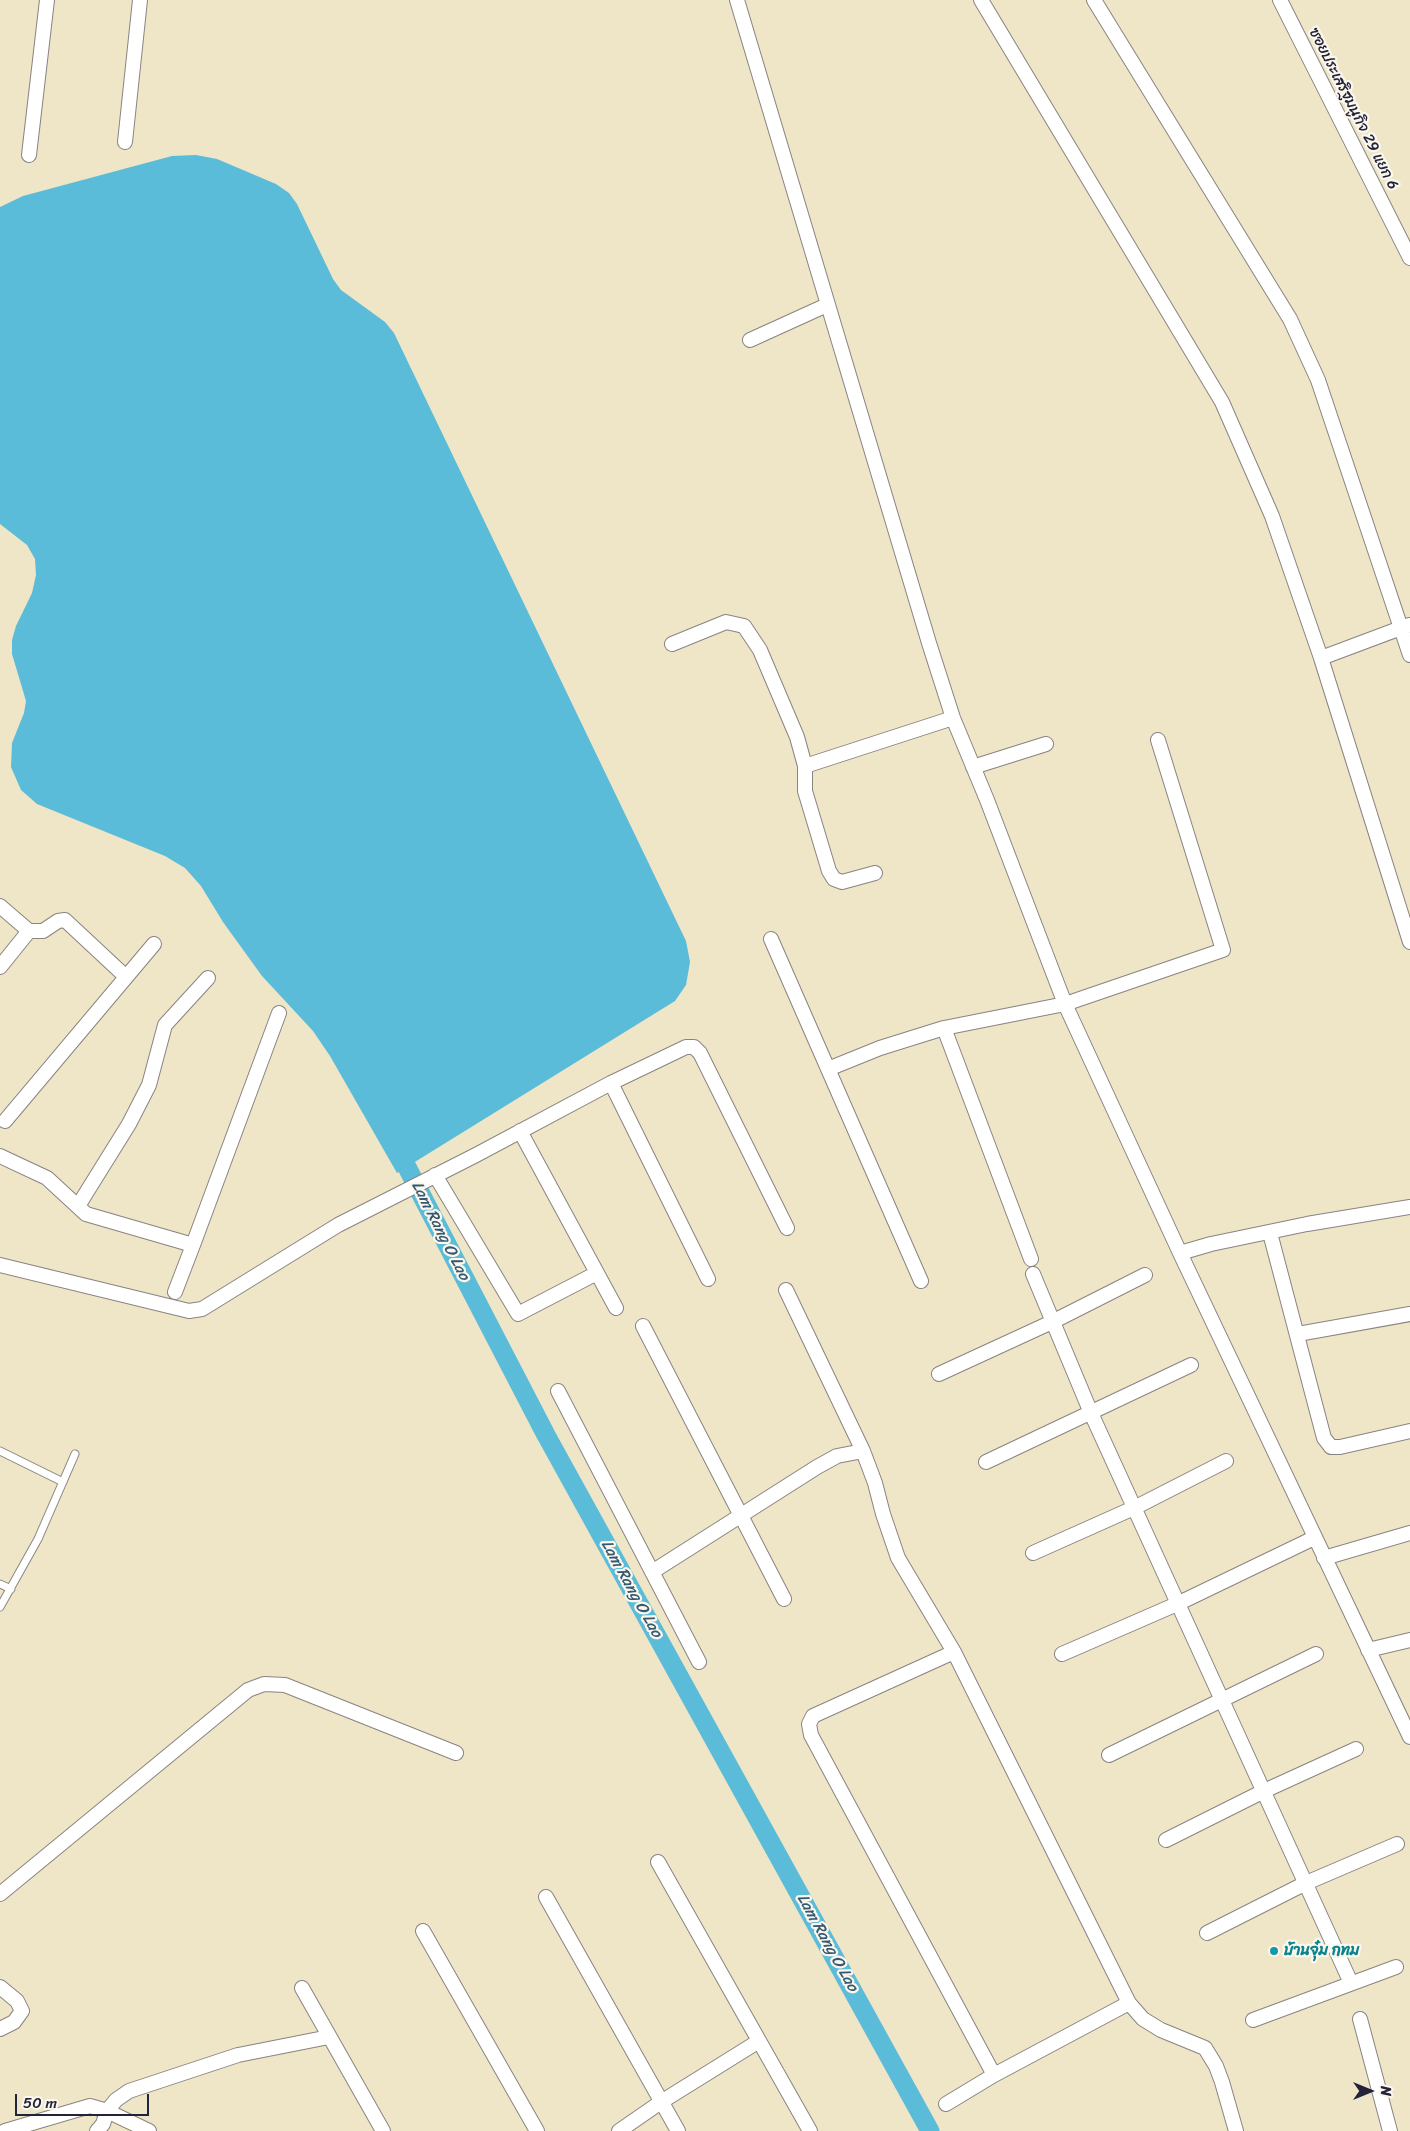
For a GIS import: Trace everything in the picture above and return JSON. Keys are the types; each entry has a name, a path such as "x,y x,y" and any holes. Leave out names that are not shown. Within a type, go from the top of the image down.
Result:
{"street":[{"path":"29,155 47,0"},
{"path":"125,142 140,0"},
{"path":"737,0 929,643 954,718 1065,1004 1314,1538 1410,1737"},
{"path":"980,0 1222,402 1272,516 1404,900 1410,942"},
{"path":"1094,0 1290,319 1318,380 1405,626 1410,655"},
{"name":"ซอยประเสริฐมนูกิจ 29 แยก 6","path":"1280,0 1410,258"},
{"path":"750,340 827,305"},
{"path":"672,644 726,622 744,626 760,650 797,737 805,766 805,792 829,871 834,880 842,882 875,873"},
{"path":"1321,658 1405,626"},
{"path":"805,766 954,718"},
{"path":"828,1068 880,1048 944,1028 1065,1004 1222,950 1158,740"},
{"path":"973,767 1046,744"},
{"path":"0,906 29,931 43,931 58,921 65,920 125,976"},
{"path":"0,967 29,931"},
{"path":"772,939 921,1281"},
{"path":"5,1121 125,976 154,944"},
{"path":"78,1206 129,1124 149,1085 165,1025 208,978"},
{"path":"176,1292 279,1013"},
{"path":"944,1028 1030,1259"},
{"path":"0,1265 189,1311 202,1309 338,1225 611,1083 686,1048 694,1047 700,1053 787,1228"},
{"path":"611,1083 708,1279"},
{"path":"520,1132 616,1308"},
{"path":"0,1156 47,1178 86,1214 193,1245"},
{"path":"435,1175 518,1314 597,1273"},
{"path":"1180,1253 1211,1244 1307,1224 1410,1207"},
{"path":"1270,1233 1324,1438 1331,1447 1340,1447 1410,1431"},
{"path":"1034,1274 1052,1322 1091,1413 1136,1507 1177,1604 1351,1982"},
{"path":"939,1374 1052,1322 1145,1275"},
{"path":"786,1290 863,1451 876,1483 882,1514 898,1558 954,1652 1130,2003 1143,2019 1161,2030 1205,2048 1216,2066 1222,2082 1236,2131"},
{"path":"1298,1334 1410,1314"},
{"path":"643,1326 784,1599"},
{"path":"986,1462 1191,1365"},
{"path":"558,1392 699,1662"},
{"path":"652,1572 837,1456 863,1451"},
{"path":"1033,1553 1136,1507 1226,1461"},
{"path":"1324,1558 1410,1533"},
{"path":"1062,1654 1177,1604 1314,1538"},
{"path":"1368,1650 1410,1640"},
{"path":"954,1652 813,1716 809,1724 811,1735 994,2075"},
{"path":"1109,1754 1316,1654"},
{"path":"0,1894 248,1690 264,1684 285,1685 456,1753"},
{"path":"1166,1840 1264,1791 1356,1749"},
{"path":"1207,1933 1306,1883 1397,1844"},
{"path":"658,1862 810,2131"},
{"path":"546,1897 678,2131"},
{"path":"423,1931 537,2131"},
{"path":"1253,2020 1351,1982 1396,1967"},
{"path":"0,1987 17,2001 22,2011 14,2022 0,2029"},
{"path":"302,1988 383,2131"},
{"path":"946,2104 994,2075 1130,2003"},
{"path":"1360,2019 1390,2131"},
{"path":"97,2131 107,2111 116,2100 129,2091 238,2055 329,2036"},
{"path":"618,2131 759,2041"},
{"path":"5,2131 90,2106 107,2111 149,2131"}],"lane":[{"path":"0,1451 63,1482"},
{"path":"0,1607 38,1539 75,1454"},
{"path":"0,1584 11,1589"}],"water":[{"path":"196,155 217,159 276,184 289,193 297,204 333,279 341,290 385,322 394,333 686,941 690,962 686,985 675,1001 397,1173 330,1056 313,1031 262,976 223,922 201,886 185,868 165,856 37,804 21,790 11,767 12,743 24,713 26,701 12,654 12,640 16,626 32,593 36,575 35,559 27,545 0,524 0,207 23,196 172,156"}],"waterway":[{"name":"Lam Rang O Lao","path":"396,1146 546,1435 930,2131"}],"place":[{"name":"บ้านจุ๋ม กทม","path":"1274,1951"}]}
